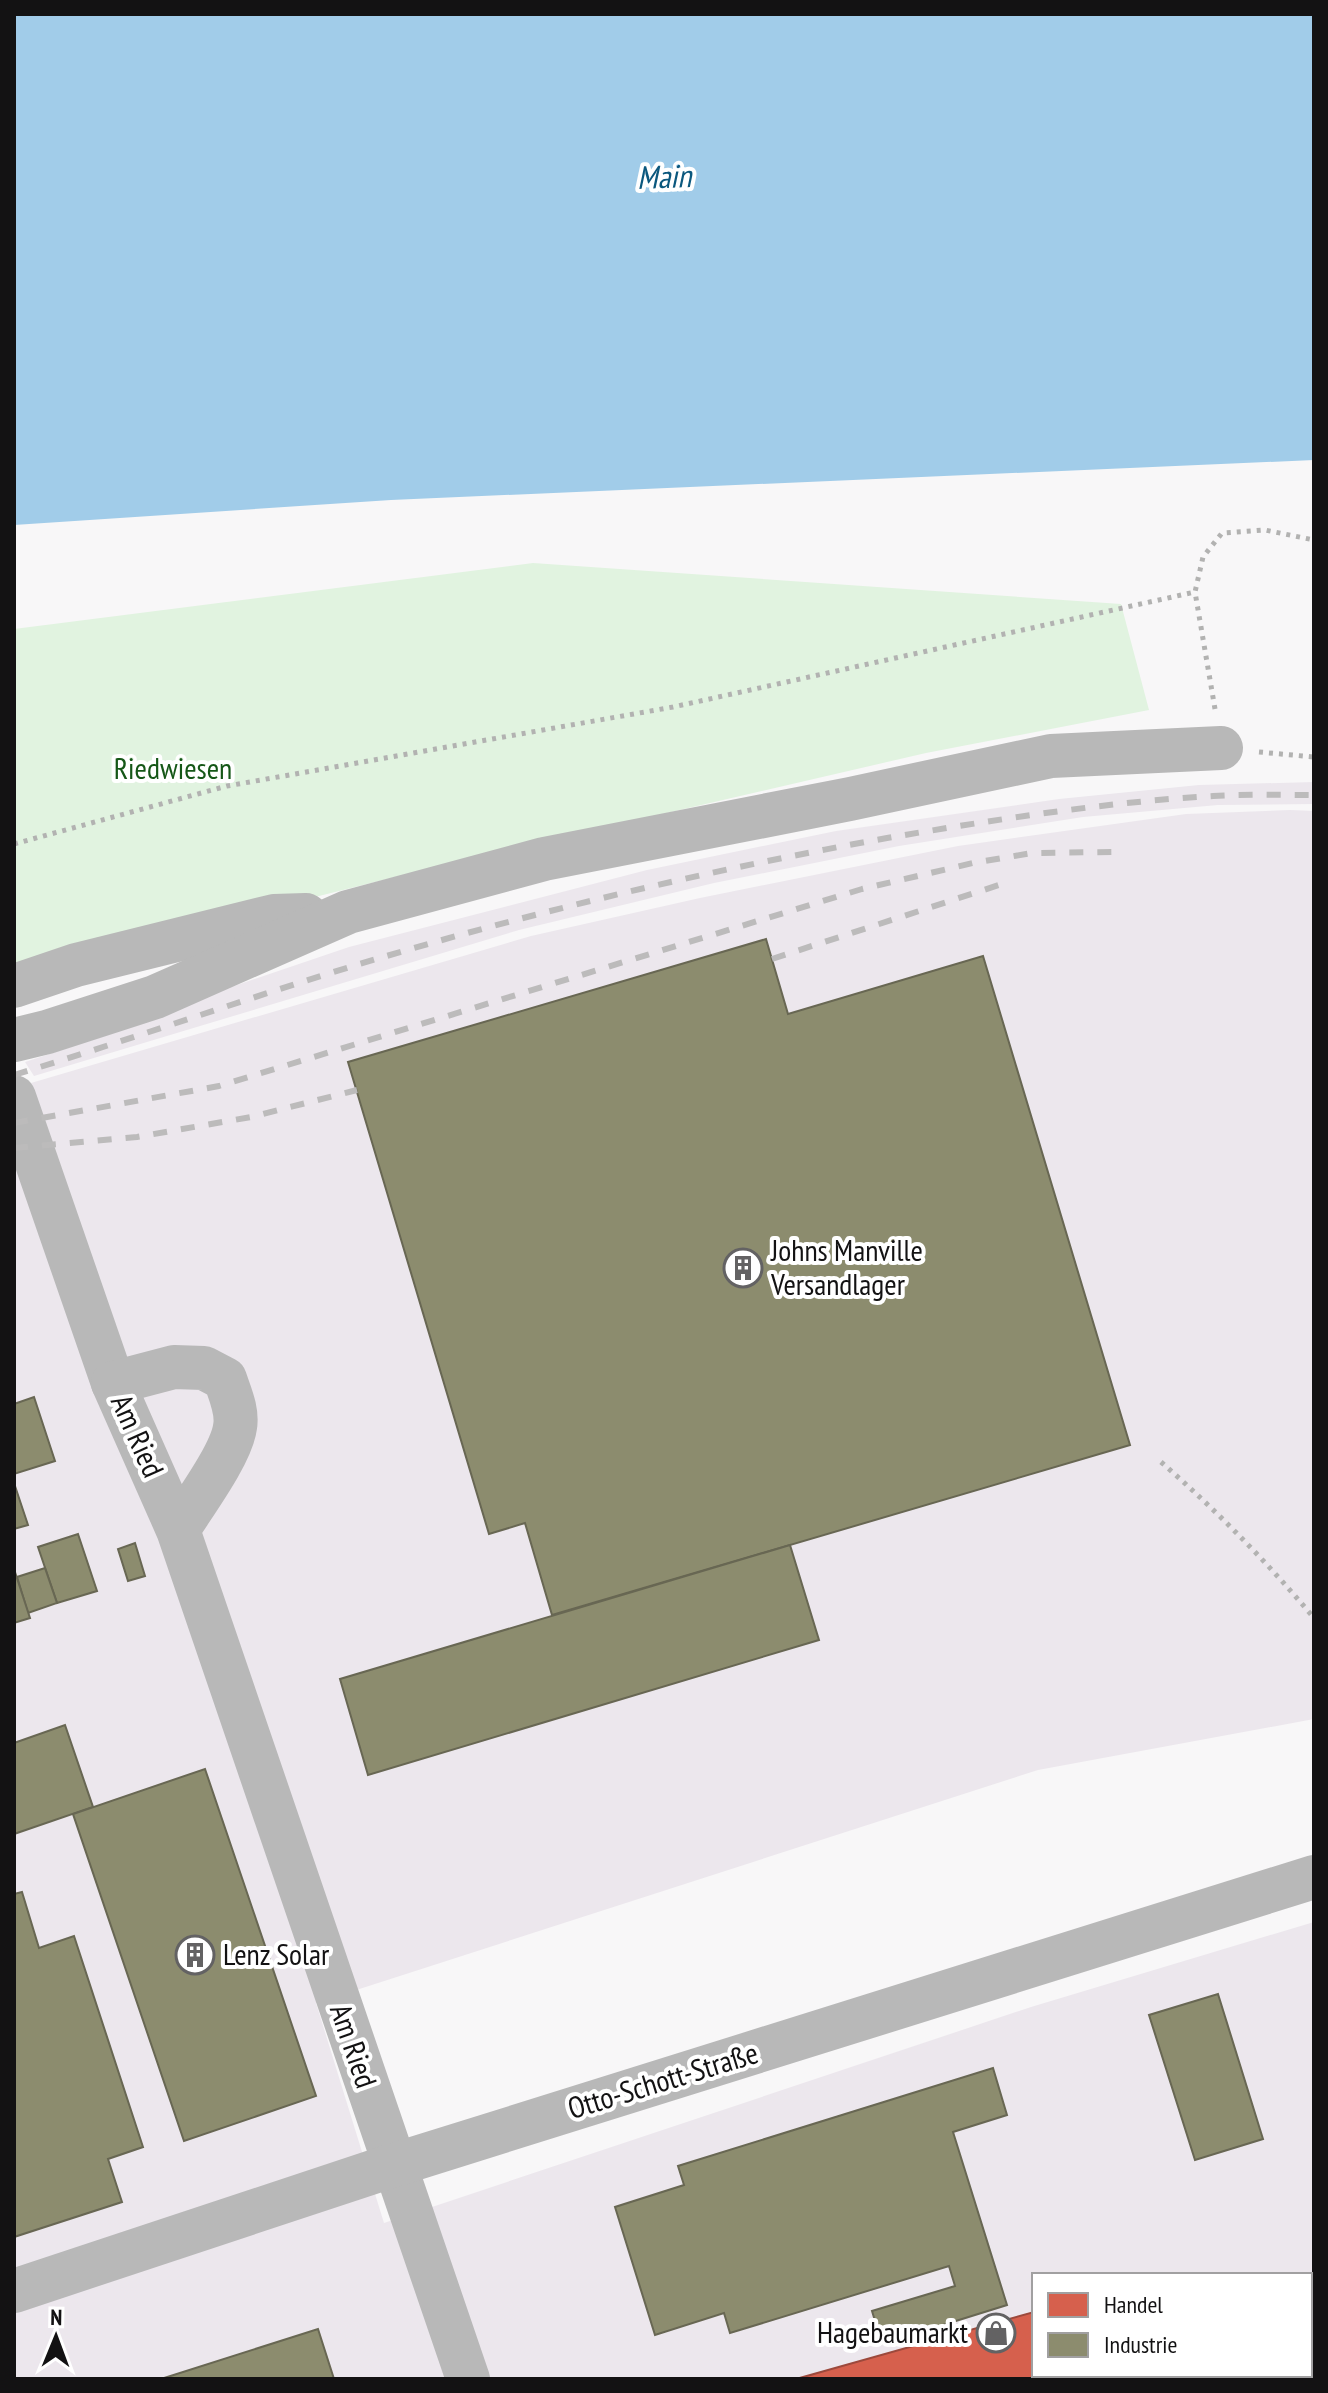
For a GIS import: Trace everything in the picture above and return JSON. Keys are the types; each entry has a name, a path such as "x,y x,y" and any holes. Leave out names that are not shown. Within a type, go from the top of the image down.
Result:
{"street":[{"path":"14,1040 155,997 348,912 544,859 1051,756 1221,748"},
{"path":"14,986 76,965 274,916 348,912"},
{"path":"14,1097 113,1383"},
{"name":"Am Ried","path":"178,1530 225,1456 236,1426 234,1403 225,1379 204,1368 174,1367 113,1383 178,1530 468,2379"},
{"name":"Otto-Schott-Straße","path":"14,2291 394,2165 1314,1877"}],"path":[{"path":"1314,540 1265,530 1222,533 1203,557 1195,592 1221,748 1314,757"},
{"path":"14,844 227,786 673,707 1195,592"},
{"path":"1161,1462 1204,1499 1268,1563 1314,1618"}],"shaded area":[{"path":"1314,782 1314,804 1218,805 1083,817 899,846 714,883 519,930 34,1076 25,1062 153,1020 228,988 349,947 647,870 836,831 1059,799 1199,785"},
{"path":"1314,811 1314,1719 1038,1770 316,2003 384,2223 1031,2007 1314,1922 1314,2379 14,2379 14,1088 531,936 958,846 1186,814"}],"green space":[{"name":"Riedwiesen","path":"533,563 1121,604 1149,710 926,753 451,863 139,941 14,977 14,629"}],"water":[{"name":"Main","path":"14,14 1314,14 1314,460 391,500 14,525"}],"building: Handel":[{"name":"Hagebaumarkt","path":"1032,2313 1032,2377 1194,2379 796,2379"}],"building: Industrie":[{"name":"Johns Manville Versandlager","path":"766,939 788,1014 983,956 1130,1445 552,1615 525,1523 489,1534 348,1062"},
{"path":"34,1397 55,1461 14,1474 14,1404"},
{"path":"14,1483 28,1525 14,1529"},
{"path":"78,1534 97,1591 57,1603 38,1547"},
{"path":"135,1543 145,1576 128,1581 118,1549"},
{"path":"790,1545 819,1640 368,1775 340,1679"},
{"path":"45,1568 57,1603 28,1613 17,1577"},
{"path":"14,1569 30,1618 14,1623"},
{"path":"65,1725 93,1807 14,1834 14,1743"},
{"name":"Lenz Solar","path":"205,1769 316,2096 184,2141 73,1814"},
{"path":"22,1892 39,1948 74,1936 143,2147 108,2159 122,2202 14,2237 14,1894"},
{"path":"1218,1994 1263,2139 1195,2160 1149,2015"},
{"path":"993,2068 1007,2115 953,2132 1007,2305 882,2344 872,2311 955,2286 949,2266 730,2333 724,2313 655,2335 615,2207 684,2185 678,2166"},
{"path":"1314,2273 1312,2348 1312,2274"},
{"path":"318,2329 334,2379 161,2379"}],"railway":[{"path":"14,1075 396,953 605,897 746,866 887,838 1091,807 1213,796 1314,795"},
{"path":"14,1123 219,1086 862,889 973,863 1032,853 1113,852"},
{"path":"772,959 1005,883"},
{"path":"14,1148 137,1137 251,1117 357,1090"}],"place":[{"name":"Johns Manville Versandlager","path":"743,1268"},
{"name":"Lenz Solar","path":"195,1955"},
{"name":"Hagebaumarkt","path":"996,2333"}]}
